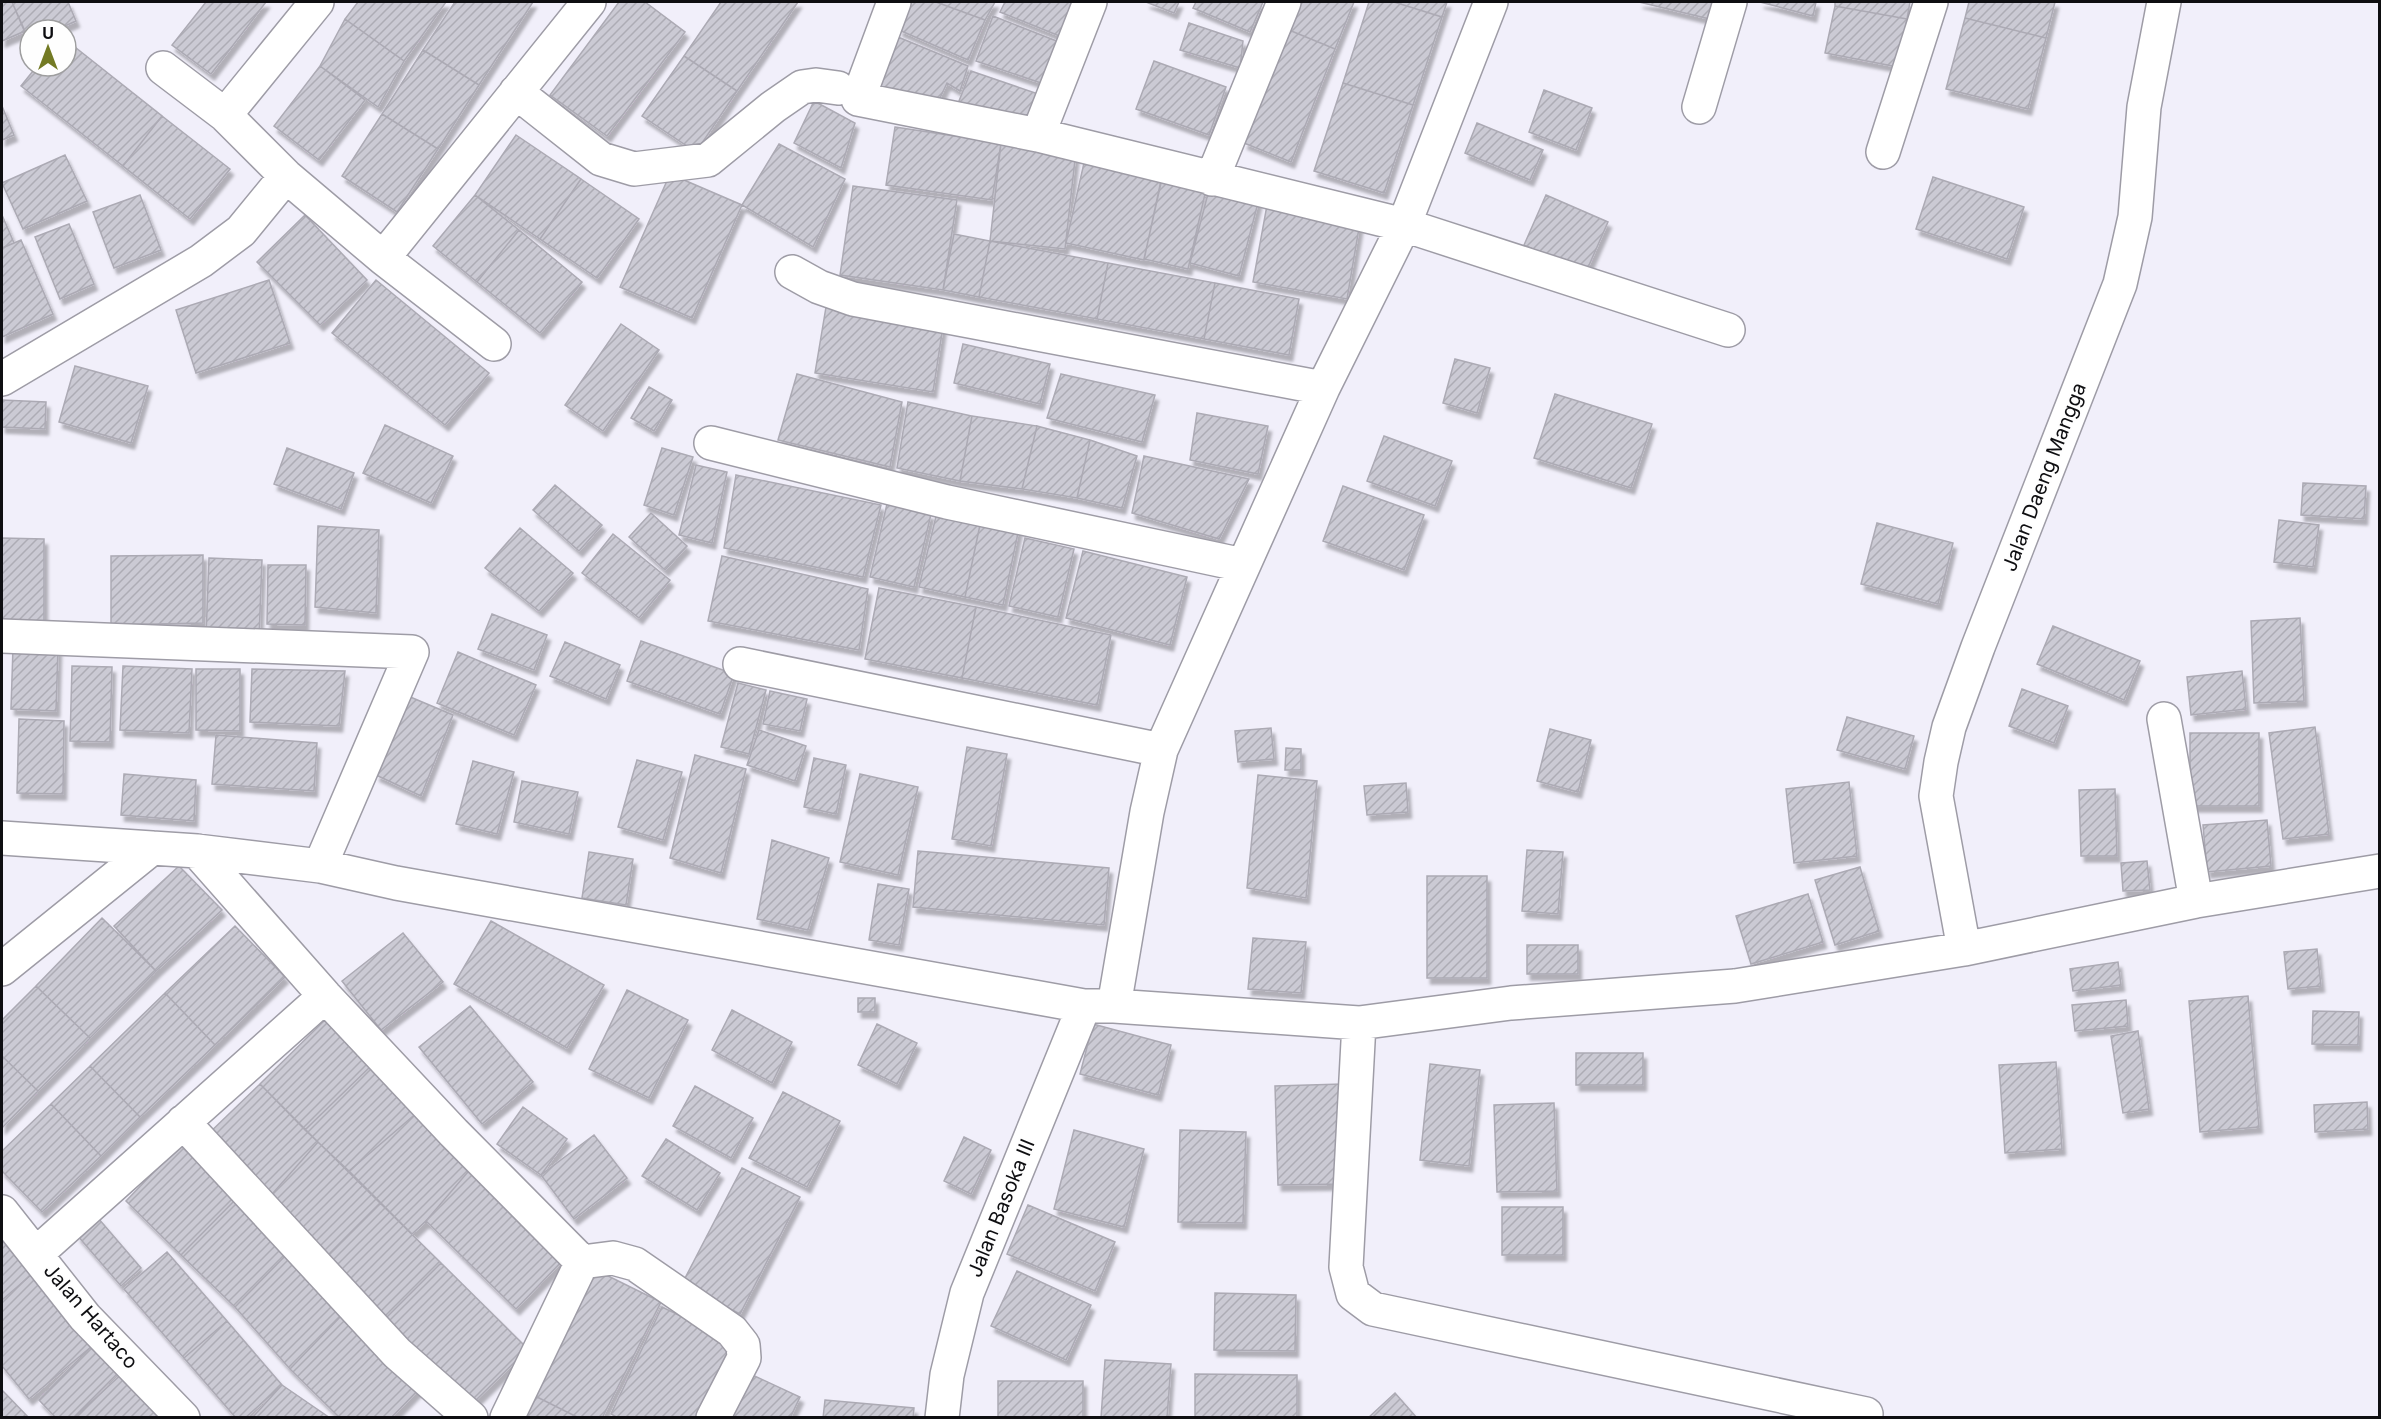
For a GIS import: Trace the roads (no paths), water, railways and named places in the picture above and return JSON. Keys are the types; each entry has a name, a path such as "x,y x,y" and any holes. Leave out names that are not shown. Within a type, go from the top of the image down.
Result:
{"street":[{"path":"225,115 317,2"},
{"path":"383,258 589,2"},
{"path":"894,2 858,99 1038,135 1404,225 1728,330"},
{"path":"1038,135 1090,2"},
{"path":"1212,178 1284,2"},
{"name":"Jalan Basoka III","path":"942,1418 947,1375 967,1293 1099,1006 1161,750 1323,388 1404,225 1491,2"},
{"path":"1699,107 1730,2"},
{"path":"1883,152 1931,2"},
{"name":"Jalan Daeng Mangga","path":"1964,949 1936,796 1941,762 1949,727 1978,647 2120,284 2135,217 2144,107 2164,2"},
{"path":"163,68 225,115 286,176 383,258 494,344"},
{"path":"516,92 601,159 634,169 708,160 773,107 802,87 816,85 838,88"},
{"path":"5,367 201,261 241,231 286,176"},
{"path":"792,272 819,287 853,298 1323,388"},
{"path":"711,443 947,502 1244,566"},
{"path":"2,636 412,652 320,866"},
{"path":"740,664 1161,750"},
{"path":"2164,719 2196,901"},
{"path":"2,838 197,851 320,866 396,883 1099,1006 1359,1023 1511,1003 1735,986 1964,949 2196,901 2379,871"},
{"path":"2,969 152,848"},
{"path":"197,851 325,996 454,1133 582,1262"},
{"path":"36,1254 325,996"},
{"path":"1359,1023 1346,1267 1353,1294 1373,1309 1866,1414"},
{"path":"183,1122 398,1353 471,1418"},
{"name":"Jalan Hartaco","path":"2,1212 85,1317 183,1418"},
{"path":"582,1262 613,1258 635,1264 732,1331 743,1345 744,1358 713,1418"},
{"path":"507,1418 582,1262"}]}
